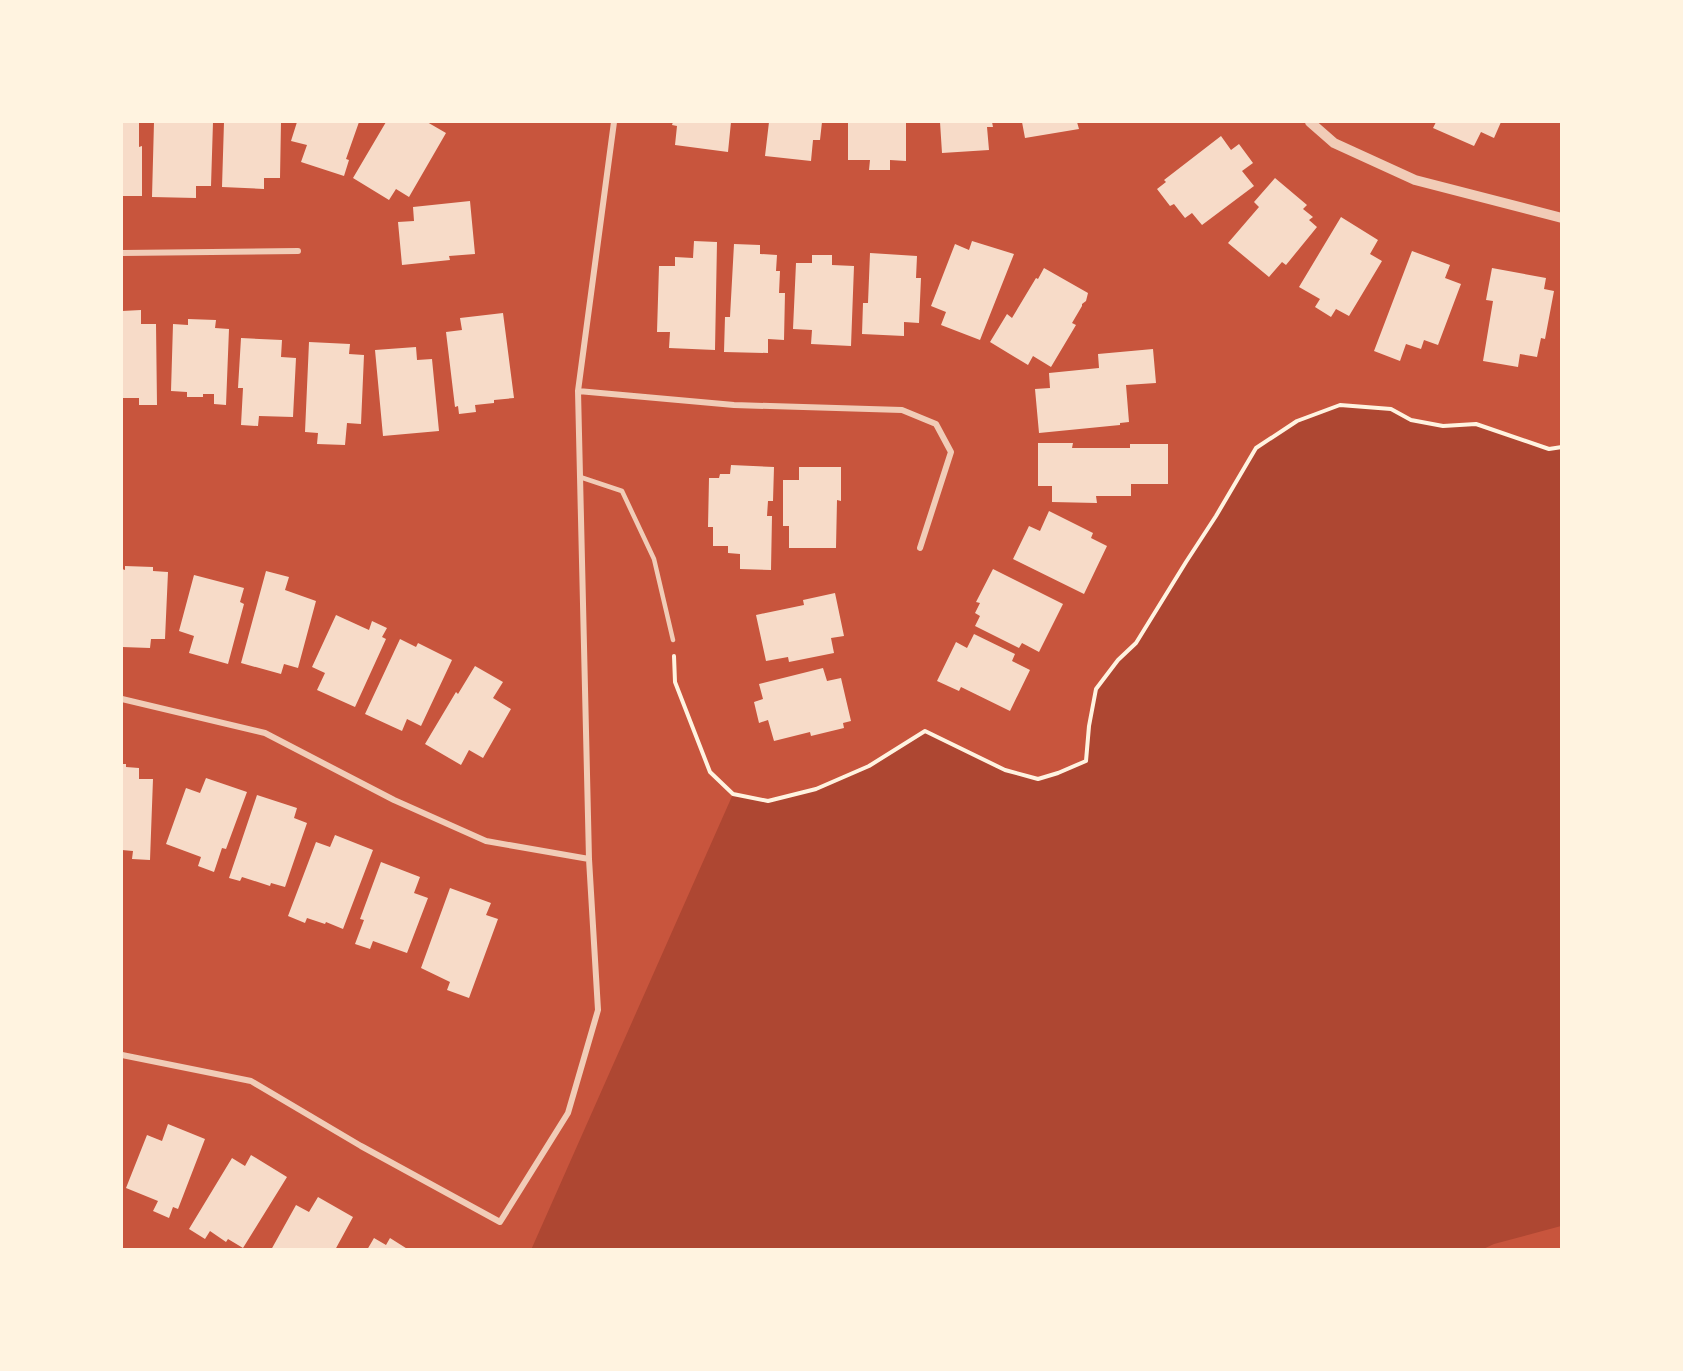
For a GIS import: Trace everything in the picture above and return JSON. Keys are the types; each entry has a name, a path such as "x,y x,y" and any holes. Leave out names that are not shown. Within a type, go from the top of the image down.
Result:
{"street":[{"path":"122,1055 251,1080 361,1146 500,1222 568,1113 598,1010 589,859 578,391 614,122"},
{"path":"1310,122 1334,143 1415,180 1562,218"},
{"path":"122,253 298,251"},
{"path":"578,391 734,405 902,410 936,424 951,452 920,548"},
{"path":"122,699 265,733 394,800 486,841 589,859"}],"lane":[{"path":"580,477 622,491 654,559 673,640"}],"path":[{"path":"673,640 675,682 710,772 733,794 768,801 816,789 869,766 925,731 1005,770 1038,779 1086,761 1089,726 1096,689 1118,660 1136,643 1256,448 1296,421 1340,405 1391,409 1411,420 1443,426 1476,424 1549,449 1562,447"}],"shaded area":[{"path":"1340,405 1391,409 1411,420 1443,426 1476,424 1549,449 1561,447 1561,1226 1494,1244 1481,1250 531,1250 733,794 768,801 816,789 869,766 925,731 1005,770 1038,779 1086,761 1096,689 1118,660 1136,643 1256,448 1297,421"}],"building":[{"path":"122,122 139,122 139,147 142,146 142,196 122,196"},
{"path":"154,122 213,122 211,186 196,186 196,198 152,197"},
{"path":"224,122 281,122 280,178 264,178 264,189 222,187"},
{"path":"297,122 359,122 346,159 349,160 344,176 301,162 307,145 291,141"},
{"path":"386,122 427,122 446,133 409,197 396,189 389,200 353,178"},
{"path":"673,122 731,122 728,152 675,145 677,126 672,125"},
{"path":"769,122 822,122 820,140 813,140 811,161 765,156"},
{"path":"848,122 906,122 906,161 890,160 890,170 869,170 870,160 848,160"},
{"path":"940,122 992,122 993,127 987,127 989,150 942,153"},
{"path":"1022,122 1077,122 1079,129 1025,138"},
{"path":"1436,122 1501,122 1494,138 1481,132 1474,146 1433,128"},
{"path":"1221,136 1231,150 1239,144 1253,163 1242,171 1254,186 1202,225 1192,213 1185,218 1174,204 1170,206 1157,189 1166,182 1164,180"},
{"path":"1275,178 1307,205 1303,209 1313,217 1309,220 1317,227 1286,265 1282,262 1269,277 1228,243 1259,207 1254,202"},
{"path":"470,201 475,254 449,256 450,260 402,265 398,222 414,221 413,207"},
{"path":"1341,217 1378,240 1370,254 1382,261 1349,316 1336,309 1331,317 1315,307 1320,299 1299,287"},
{"path":"694,241 717,242 715,350 669,348 670,332 657,332 659,266 675,266 675,257 693,258"},
{"path":"972,241 1014,254 980,340 941,325 946,312 931,306 955,244 969,250"},
{"path":"734,244 760,245 760,254 777,255 776,271 780,271 779,293 785,293 784,340 768,339 768,353 724,352 725,317 730,317"},
{"path":"1412,251 1450,265 1445,278 1461,284 1438,345 1424,340 1421,349 1406,344 1400,361 1374,351"},
{"path":"870,253 917,256 916,278 921,278 919,323 904,322 904,336 862,334 863,303 868,303"},
{"path":"812,255 832,255 832,265 854,266 851,346 811,344 812,330 793,329 796,263 812,263"},
{"path":"1044,268 1088,293 1086,301 1072,323 1076,325 1051,367 1033,356 1028,365 990,342 1007,314 1012,318"},
{"path":"1492,268 1546,278 1544,289 1554,291 1545,339 1541,338 1537,357 1520,354 1518,367 1483,361 1493,301 1486,300"},
{"path":"141,310 141,324 156,324 157,405 139,405 139,398 122,398 122,311"},
{"path":"503,313 514,398 475,405 476,412 459,414 458,406 455,407 446,332 462,330 460,318"},
{"path":"188,319 216,320 215,328 229,329 226,405 214,404 214,394 187,397 187,392 171,391 173,324 188,325"},
{"path":"241,338 282,340 281,357 296,358 293,417 259,416 258,426 241,425 243,388 238,388"},
{"path":"309,342 350,344 349,354 364,355 361,424 347,423 345,445 317,444 318,433 305,432"},
{"path":"416,347 417,360 432,359 439,431 383,436 375,350"},
{"path":"1153,349 1156,383 1126,385 1129,422 1120,423 1120,425 1039,433 1035,389 1050,388 1049,373 1099,368 1098,354"},
{"path":"1038,443 1073,443 1072,448 1130,448 1130,444 1168,444 1168,484 1131,484 1131,496 1096,496 1097,503 1052,502 1052,486 1038,486"},
{"path":"731,465 774,467 773,501 768,501 767,516 772,516 771,570 740,569 740,554 728,553 728,546 713,546 713,527 708,527 709,478 719,478 720,474 730,474"},
{"path":"799,467 841,467 841,501 837,500 836,548 789,548 789,526 783,526 783,480 799,480"},
{"path":"1049,511 1093,533 1091,538 1107,546 1084,594 1013,559 1029,526 1040,531"},
{"path":"125,566 153,567 153,571 168,572 165,639 151,639 150,648 122,647 122,569 125,570"},
{"path":"993,569 1063,604 1039,652 1022,643 1019,648 975,626 980,616 975,613 980,603 976,602"},
{"path":"266,571 289,577 285,590 316,601 298,668 284,664 281,674 241,663"},
{"path":"194,575 244,588 240,602 244,604 228,664 189,653 194,636 179,631"},
{"path":"835,593 844,636 831,638 834,653 789,662 788,657 766,661 756,615 804,605 803,600"},
{"path":"336,615 369,630 372,621 387,628 382,637 386,639 355,707 317,690 325,673 312,667"},
{"path":"974,634 1015,654 1012,661 1030,670 1010,711 961,687 959,691 937,681 956,642 967,648"},
{"path":"400,639 416,647 418,643 452,660 421,726 407,719 402,731 365,714"},
{"path":"475,666 503,682 493,698 511,709 483,758 469,750 461,765 425,744 456,692 458,694"},
{"path":"823,668 827,681 841,678 851,721 843,723 844,728 811,736 810,732 774,741 768,720 759,723 754,702 763,699 759,684"},
{"path":"122,764 126,764 126,767 139,768 139,779 153,779 150,860 132,859 133,851 122,850"},
{"path":"206,778 247,792 226,849 222,848 214,872 198,866 201,857 166,844 186,788 200,793"},
{"path":"257,795 297,808 294,818 307,823 285,887 271,883 270,886 242,877 240,881 229,878"},
{"path":"335,835 373,850 343,929 307,918 305,923 288,916 316,842 330,847"},
{"path":"381,862 420,877 414,893 428,898 407,953 373,941 370,949 355,944 364,920 360,919"},
{"path":"450,888 491,903 486,915 498,919 469,998 447,990 450,982 421,968"},
{"path":"168,1124 205,1139 178,1209 173,1207 169,1218 153,1211 158,1201 126,1188 147,1135 162,1141"},
{"path":"251,1155 287,1177 243,1248 228,1239 226,1242 210,1231 205,1239 189,1229 232,1158 245,1166"},
{"path":"318,1197 353,1217 335,1250 271,1250 296,1205 309,1212"},
{"path":"374,1238 386,1245 390,1238 409,1250 367,1250"}]}
